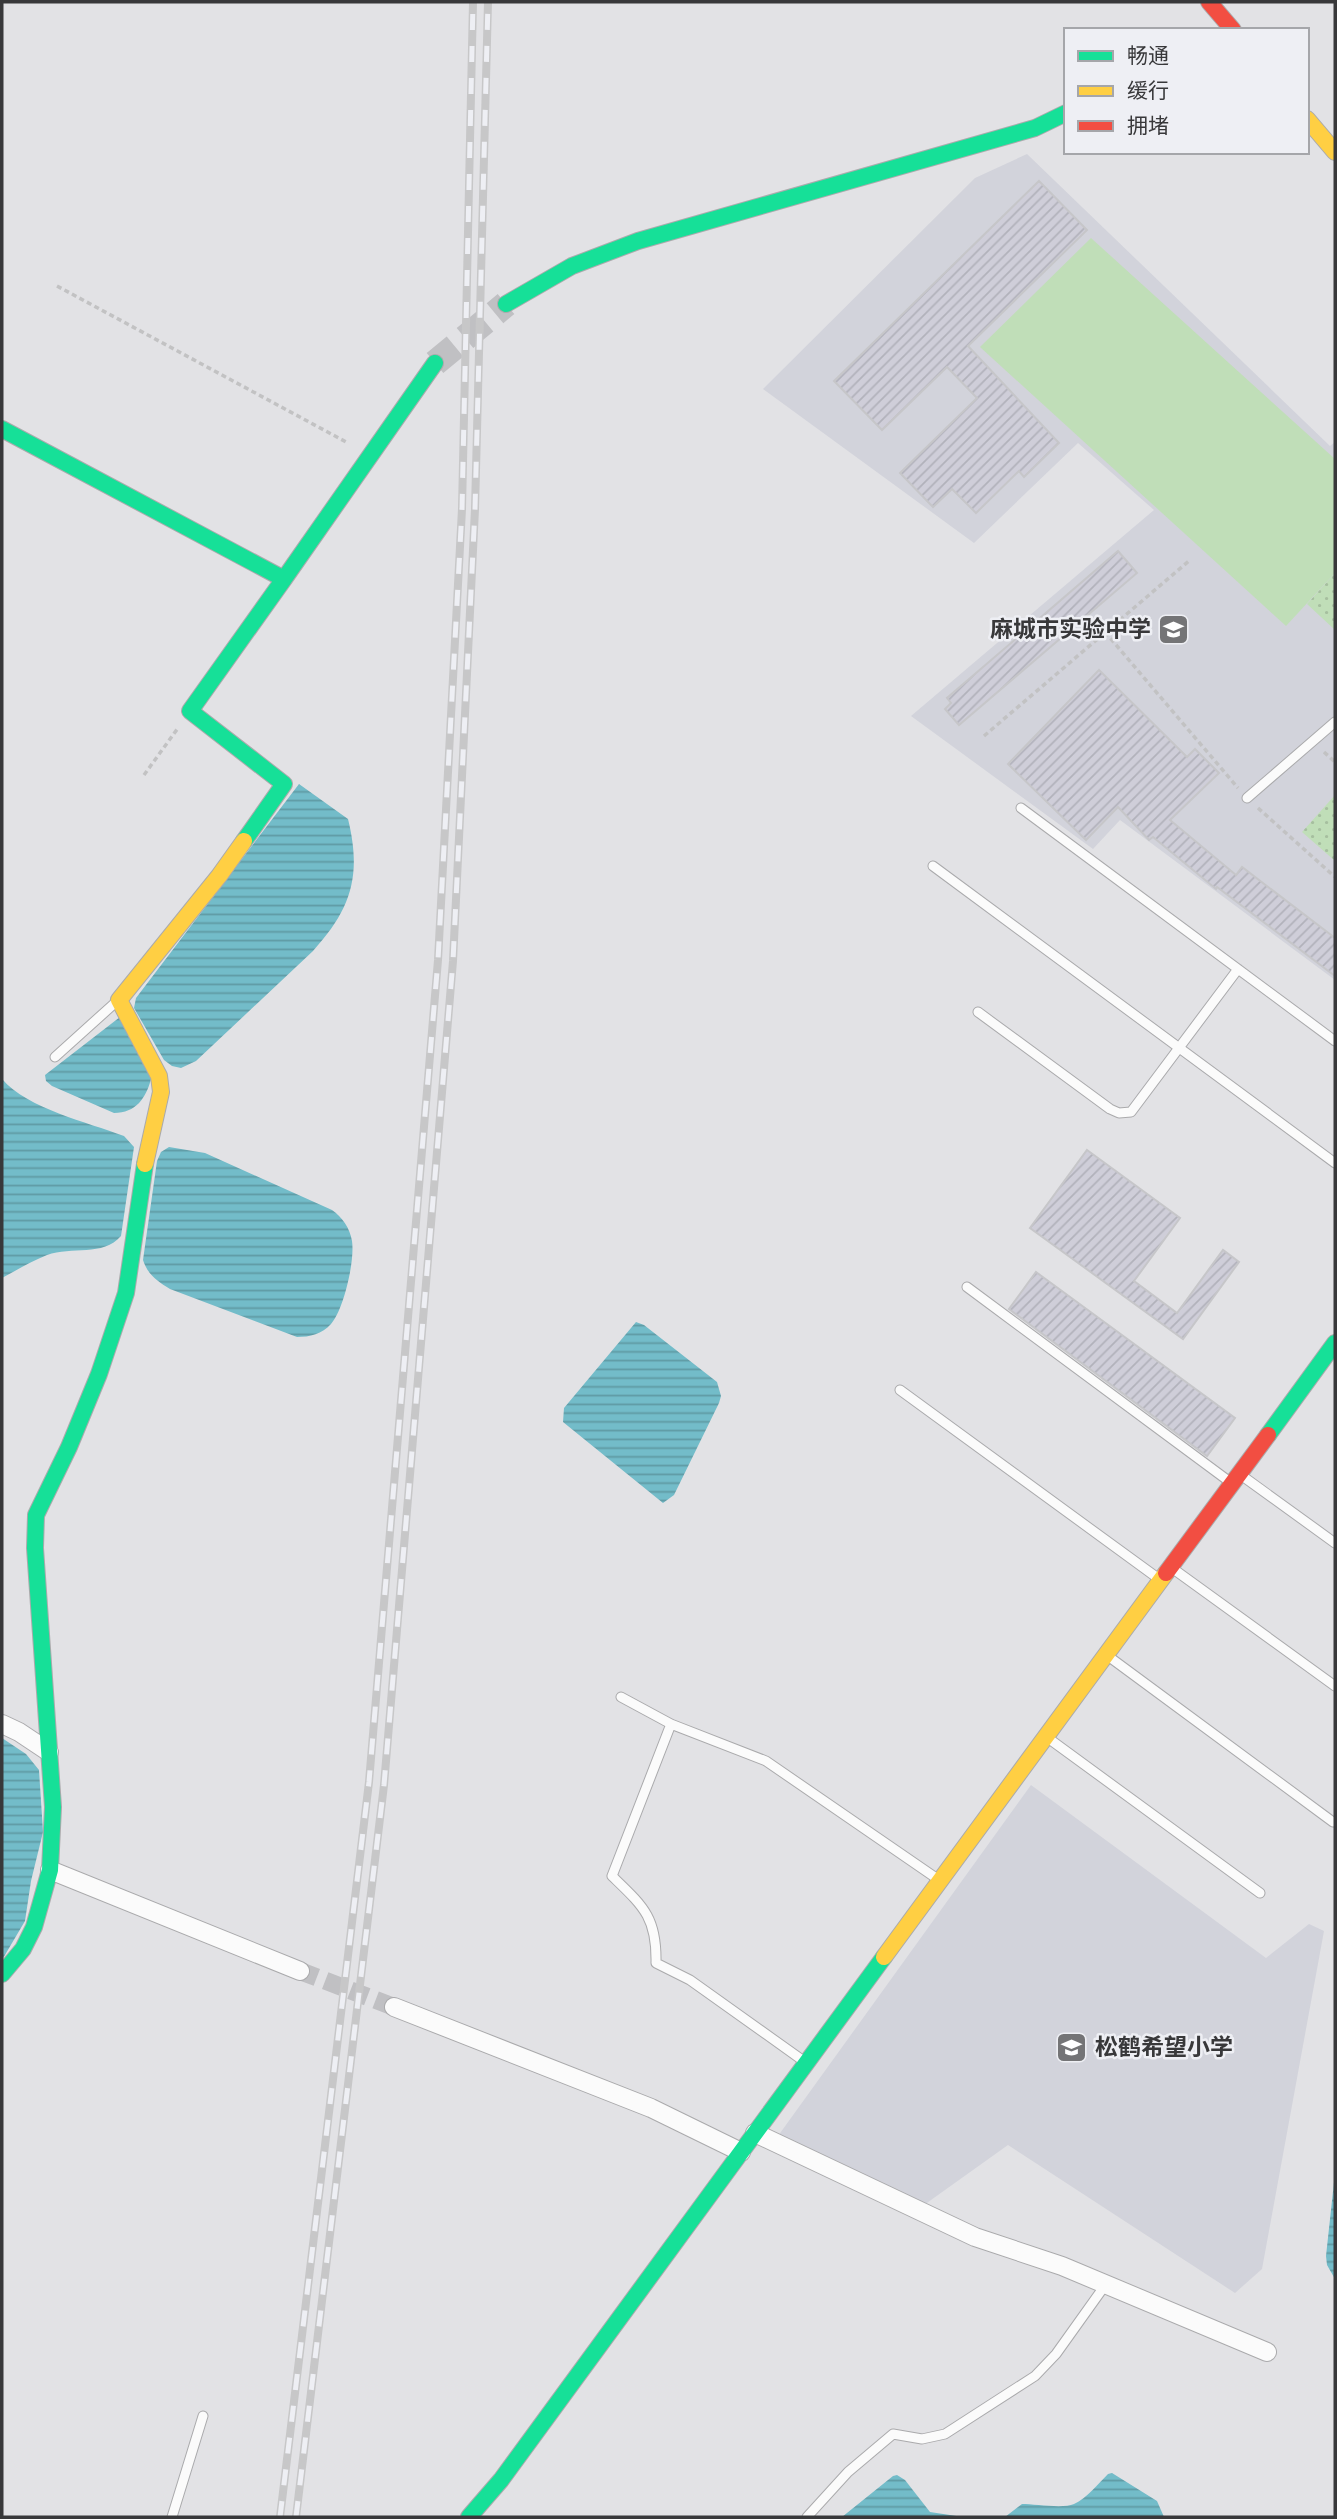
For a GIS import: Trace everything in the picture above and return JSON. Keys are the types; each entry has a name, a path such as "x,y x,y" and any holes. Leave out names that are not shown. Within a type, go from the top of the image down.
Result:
{"main road":[{"path":"1209,2 1224,27"},
{"path":"506,304 572,266 627,245 1035,128 1064,114"},
{"path":"1309,121 1335,152"},
{"path":"2,1975 23,1949 34,1927 50,1870 53,1807 35,1548 36,1515 69,1447 94,1386 126,1293 145,1165 161,1092 159,1076 119,1000 219,876 284,784 190,711 435,363"},
{"path":"2,429 284,579"},
{"path":"469,2517 500,2480 1335,1343"}],"street":[{"path":"2,1724 49,1752"},
{"path":"50,1870 300,1970"},
{"path":"394,2007 521,2059 652,2108 741,2152"},
{"path":"755,2133 975,2237 1062,2266 1267,2352"}],"lane":[{"path":"1247,798 1335,722"},
{"path":"1021,808 1335,1041"},
{"path":"933,866 1335,1163"},
{"path":"978,1012 1110,1109 1119,1113 1131,1112 1238,969"},
{"path":"55,1057 119,1000"},
{"path":"967,1287 1236,1479 1335,1543"},
{"path":"900,1390 1161,1581"},
{"path":"1171,1567 1335,1686"},
{"path":"1106,1655 1333,1822"},
{"path":"621,1697 671,1724 766,1761 940,1881"},
{"path":"671,1724 612,1876 652,1921 656,1963 690,1980 807,2063"},
{"path":"1046,1737 1260,1894"},
{"path":"807,2517 848,2472 893,2434 922,2439 945,2434 1035,2376 1056,2354 1107,2284"},
{"path":"172,2517 203,2416"}],"path":[{"path":"57,286 369,454"},
{"path":"984,736 1190,560"},
{"path":"1105,632 1247,798 1335,877"},
{"path":"144,775 190,711"}],"shaded area":[{"name":"麻城市实验中学","path":"1027,154 1330,446 1335,442 1335,980 1120,820 1093,849 911,716 1154,510 1078,443 974,543 763,389 975,178"},
{"name":"松鹤希望小学","path":"1031,1785 1266,1958 1309,1924 1324,1931 1262,2269 1235,2293 1008,2145 924,2205 778,2136"}],"green space":[{"path":"1091,238 1335,459 1335,573 1286,626 980,347"},
{"path":"1335,573 1335,630 1307,604"},
{"path":"1335,795 1335,861 1302,832"}],"water":[{"path":"299,784 348,819 354,858 350,891 344,906 326,936 313,951 196,1061 181,1068 172,1066 164,1060 134,1008 136,998"},
{"path":"120,1017 151,1079 139,1103 128,1110 114,1113 46,1081 45,1075"},
{"path":"2,1079 42,1107 124,1136 134,1147 121,1236 105,1247 47,1255 2,1278"},
{"path":"169,1147 205,1153 332,1210 342,1219 351,1236 352,1260 348,1284 331,1324 316,1334 297,1337 170,1289 150,1274 143,1260 157,1161 161,1152"},
{"path":"636,1322 644,1325 717,1382 721,1396 674,1495 663,1503 563,1422 564,1408"},
{"path":"2,1738 26,1754 39,1770 43,1832 25,1921 2,1960"},
{"path":"1335,2173 1335,2279 1327,2265 1326,2256"},
{"path":"1112,2473 1157,2501 1164,2517 1005,2517 1022,2504 1074,2504"},
{"path":"897,2475 905,2480 930,2512 963,2517 842,2517"}],"building":[{"path":"1039,181 1087,230 968,346 1059,443 1024,477 1019,471 976,513 952,489 933,507 900,473 977,398 947,367 882,430 834,381"},
{"path":"1118,551 1137,573 959,725 945,709 951,703 947,698"},
{"path":"1099,670 1187,757 1195,749 1219,773 1170,820 1236,875 1242,867 1335,938 1335,976 1217,887 1216,889 1153,837 1149,840 1118,807 1086,840 1008,764"},
{"path":"1087,1150 1180,1218 1134,1281 1177,1313 1223,1250 1239,1262 1183,1339 1030,1228"},
{"path":"1036,1272 1235,1418 1207,1456 1009,1309"}],"tunnel":[{"path":"435,363 506,304"},
{"path":"300,1971 394,2007"}],"railway":[{"path":"280,2517 369,1782 438,960 462,509 473,2"},
{"path":"296,2517 384,1785 453,961 475,509 488,2"}],"traffic: fast":[{"path":"506,304 572,266 638,241 1035,128 1064,114"},
{"path":"2,429 284,579 435,363"},
{"path":"244,841 284,784 190,711 284,579"},
{"path":"2,1974 23,1949 34,1927 50,1870 53,1807 35,1548 36,1515 69,1447 99,1374 126,1293 145,1164"},
{"path":"1268,1435 1335,1343"},
{"path":"469,2517 501,2480 884,1957"}],"traffic: slow":[{"path":"1309,121 1335,152"},
{"path":"145,1164 161,1092 159,1076 119,1000 244,841"},
{"path":"884,1957 1166,1573"}],"traffic: jam":[{"path":"1209,2 1231,28"},
{"path":"1166,1573 1268,1435"}],"place":[{"name":"麻城市实验中学","path":"1174,629"},
{"name":"松鹤希望小学","path":"1072,2047"}]}
